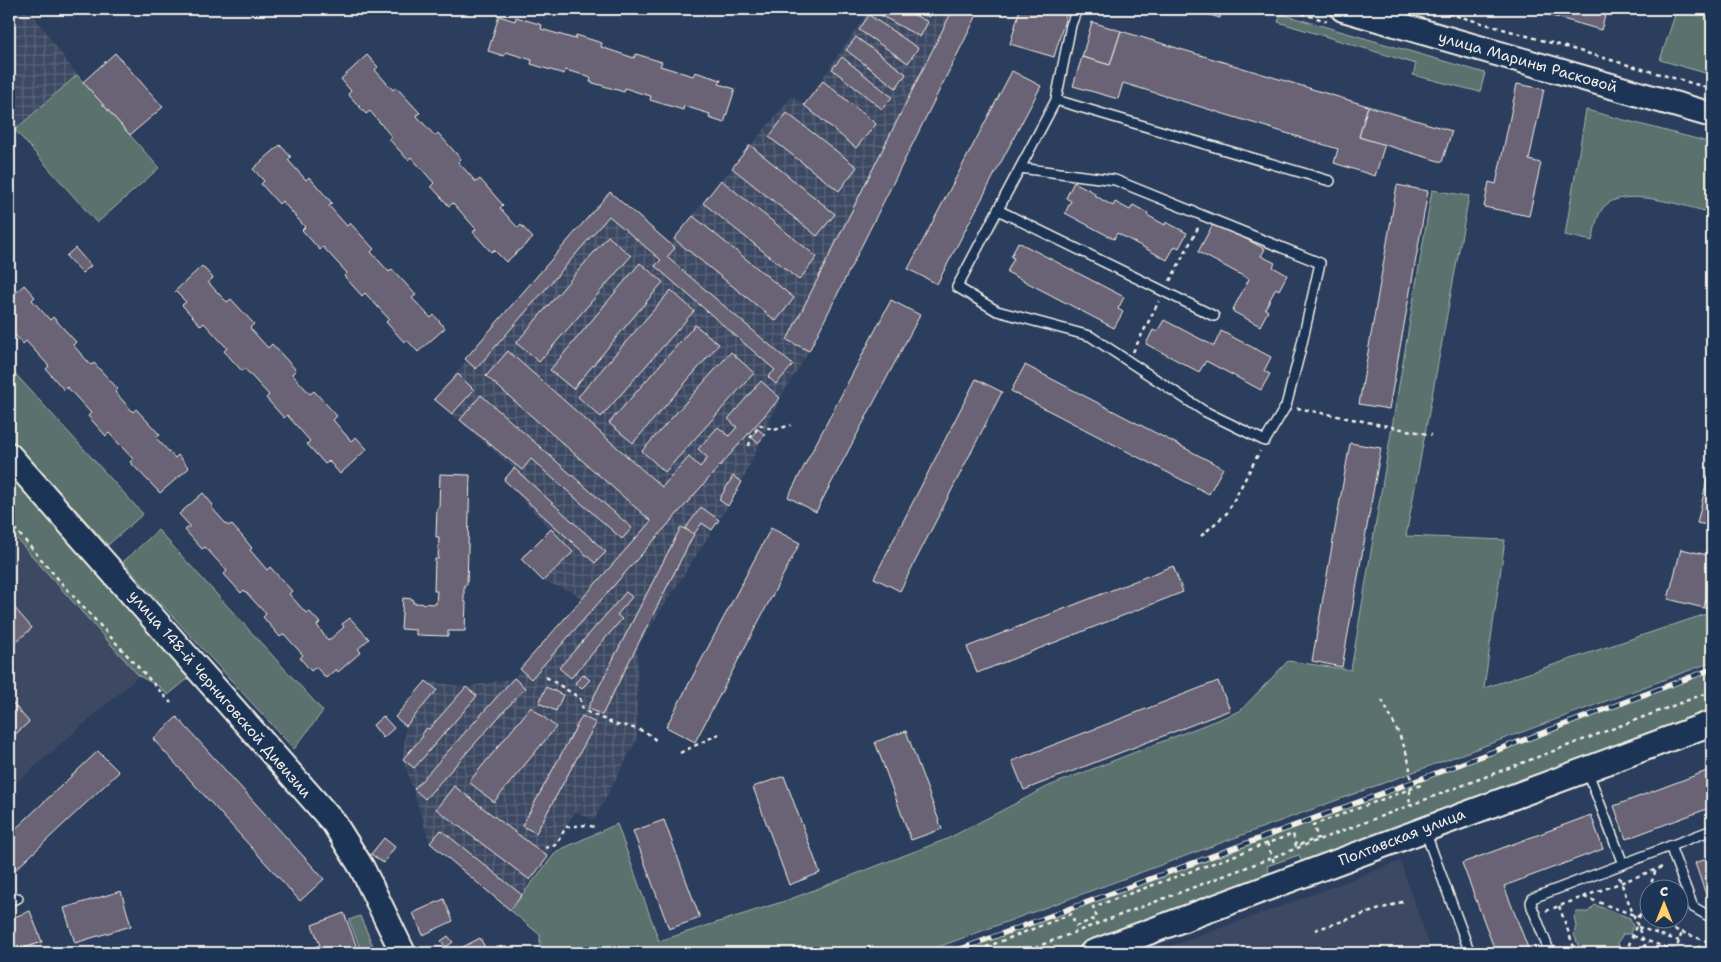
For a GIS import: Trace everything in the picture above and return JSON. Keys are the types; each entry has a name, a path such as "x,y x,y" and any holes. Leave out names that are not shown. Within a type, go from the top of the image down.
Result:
{"street":[{"name":"улица Марины Расковой","path":"1343,9 1712,114"},
{"name":"улица 148-й Черниговской Дивизии","path":"9,455 334,823 362,868 403,953"},
{"name":"Полтавская улица","path":"1095,953 1424,828 1712,723"}],"lane":[{"path":"1020,168 1114,180 1320,263 1286,406 1265,441 1204,411 1090,336 996,311 957,287 998,210 1020,168 1056,100 1071,25 1077,9"},
{"path":"1056,100 1330,181"},
{"path":"998,210 1214,316"},
{"path":"1587,769 1619,865"},
{"path":"1424,828 1470,953"},
{"path":"1550,953 1531,902 1533,898 1712,830"},
{"path":"1670,846 1693,907 1712,918"}],"path":[{"path":"1433,9 1712,89"},
{"path":"1286,406 1432,435"},
{"path":"749,446 751,437 760,424 774,430 790,425"},
{"path":"1201,536 1228,513 1265,441"},
{"path":"9,522 65,587 172,703"},
{"path":"546,677 580,698 583,710 617,725 646,732 658,742"},
{"path":"1020,953 1712,691"},
{"path":"1382,700 1397,730 1410,768 1408,806"},
{"path":"680,753 719,734"},
{"path":"971,953 1072,914 1076,926 1097,918 1093,907 1293,834 1296,846 1318,838 1313,825 1420,785"},
{"path":"545,848 556,845 566,827 586,825 595,828"},
{"path":"1267,843 1272,858"},
{"path":"1535,914 1676,861"},
{"path":"1619,865 1621,882 1647,953"},
{"path":"1652,880 1656,869"},
{"path":"1582,897 1638,917"},
{"path":"1315,930 1405,901"},
{"path":"1558,906 1576,953"},
{"path":"1626,953 1637,925"},
{"path":"1637,925 1679,941"},
{"path":"1676,930 1712,943"},
{"path":"1633,936 1675,952 1682,932"},
{"path":"1614,953 1628,948 1647,953"}],"shaded area":[{"path":"9,9 29,9 77,75 9,136"},
{"path":"870,9 980,9 809,351 780,398 742,482 638,646 637,739 594,820 575,812 548,857 510,910 430,843 403,759 406,726 395,717 426,681 466,687 514,678 582,600 575,593 543,581 520,558 550,529 504,480 514,468 434,399 610,192 670,243 792,96 804,105"},
{"path":"9,530 139,676 9,789"},
{"path":"1400,861 1432,953 1152,953 1290,903"}],"green space":[{"path":"1671,9 1712,9 1712,75 1660,60 1675,15"},
{"path":"1281,14 1485,73 1480,92 1413,75 1416,64 1278,22"},
{"path":"77,75 159,168 97,223 15,130"},
{"path":"1586,110 1712,143 1712,213 1655,199 1624,198 1612,201 1603,208 1597,219 1592,241 1565,235"},
{"path":"1432,190 1469,196 1406,536 1505,540 1484,688 1712,612 1712,662 922,953 540,953 540,935 510,910 557,851 617,824 659,941 788,900 947,839 1049,786 1240,711 1288,661 1351,670"},
{"path":"9,367 143,514 108,545 9,437"},
{"path":"9,475 46,513 190,677 168,695 160,687 139,676 9,530"},
{"path":"158,530 323,711 294,749 123,562"},
{"path":"1712,671 1712,713 1303,866 1299,855 1267,866 1271,878 1064,953 954,953"},
{"path":"1595,905 1630,918 1633,926 1630,934 1623,934 1618,942 1619,948 1606,953 1581,953 1574,934 1576,926 1574,917 1577,912 1588,912"},
{"path":"360,916 376,953 362,953 349,920"}],"building":[{"path":"874,9 903,9 928,22 920,37 873,11"},
{"path":"914,9 934,9 929,17"},
{"path":"953,9 980,9 809,351 787,340"},
{"path":"1020,9 1068,9 1054,57 1010,44"},
{"path":"1190,9 1222,9 1220,18"},
{"path":"1532,9 1607,9 1601,30"},
{"path":"869,15 918,48 908,63 859,30"},
{"path":"499,16 515,21 516,17 542,25 541,29 575,39 576,35 602,43 601,47 634,58 636,54 662,62 660,66 693,76 695,72 721,80 719,84 735,89 724,123 709,118 710,114 684,106 683,110 650,100 651,96 625,88 624,92 590,82 591,78 577,73 565,70 564,74 531,64 532,60 506,52 504,56 488,51"},
{"path":"1092,22 1121,31 1110,65 1082,57"},
{"path":"1121,31 1368,106 1359,137 1385,144 1375,176 1334,163 1338,149 1123,83 1118,99 1073,86 1082,57 1110,65"},
{"path":"856,37 906,74 896,88 846,50"},
{"path":"115,53 163,107 130,135 83,82"},
{"path":"367,55 378,67 375,70 393,90 396,87 420,113 416,115 435,136 438,133 461,159 458,162 476,182 480,179 503,205 500,208 518,228 521,225 533,238 506,262 494,250 491,252 473,232 476,229 453,203 449,206 431,186 434,183 411,157 408,160 389,139 392,137 370,111 366,114 348,94 351,91 341,79"},
{"path":"842,57 892,97 882,109 832,69"},
{"path":"1012,71 1041,86 937,284 908,269"},
{"path":"823,81 876,124 856,148 804,105"},
{"path":"1517,84 1544,89 1529,160 1541,163 1529,216 1484,207 1489,182 1496,184"},
{"path":"1368,106 1452,131 1442,162 1359,137"},
{"path":"787,113 857,167 839,191 769,137"},
{"path":"280,145 291,157 288,160 306,180 309,177 332,203 329,206 347,226 350,223 374,249 371,252 389,272 392,269 416,295 412,298 431,318 434,315 445,328 418,352 407,340 404,342 386,322 389,319 365,293 362,296 344,276 347,273 323,247 320,250 302,230 305,227 282,201 279,204 261,184 264,181 253,169"},
{"path":"750,145 835,214 817,236 732,168"},
{"path":"721,180 817,257 799,280 703,203"},
{"path":"1074,182 1095,193 1094,195 1113,206 1115,202 1130,210 1133,205 1165,225 1166,222 1187,233 1179,248 1175,246 1167,260 1117,233 1114,239 1065,213 1071,201 1066,198"},
{"path":"1397,185 1428,191 1389,409 1359,404"},
{"path":"610,192 675,248 667,257 793,365 776,384 768,377 775,370 655,266 661,260 609,216 476,369 465,359"},
{"path":"693,216 794,298 776,321 674,239"},
{"path":"1214,222 1265,249 1261,256 1275,263 1273,267 1287,275 1279,290 1276,288 1265,309 1268,311 1260,326 1232,311 1249,279 1198,252"},
{"path":"608,236 631,256 539,362 516,343"},
{"path":"1018,242 1124,297 1118,309 1123,312 1114,328 1007,272 1014,258 1011,257"},
{"path":"75,248 91,266 82,273 66,256"},
{"path":"640,263 663,282 573,389 550,370"},
{"path":"202,266 213,278 208,282 227,302 231,299 254,324 250,328 268,348 272,344 296,370 292,374 310,394 314,391 337,416 333,420 351,441 356,437 367,449 340,474 329,461 325,464 307,444 310,441 287,415 284,418 266,398 269,395 245,369 242,371 224,351 227,348 204,323 201,326 182,305 186,302 175,291"},
{"path":"24,285 35,297 32,300 50,320 53,317 76,342 73,345 91,365 94,363 118,389 115,392 133,412 136,409 160,435 156,438 175,458 178,455 189,468 160,493 130,462 133,459 109,433 106,436 88,416 91,413 67,387 64,390 46,369 49,366 26,341 23,344 9,328 9,299"},
{"path":"671,290 694,311 601,417 578,397"},
{"path":"891,300 920,315 816,512 788,497"},
{"path":"1164,320 1214,346 1221,331 1271,357 1264,371 1270,374 1261,390 1206,361 1199,372 1146,344 1153,330 1157,332"},
{"path":"695,325 719,344 633,443 609,423"},
{"path":"508,351 662,487 689,457 700,467 708,458 698,449 718,427 729,436 737,427 728,419 761,381 780,398 531,679 520,669 651,521 486,376"},
{"path":"731,352 754,373 665,472 642,451"},
{"path":"1025,365 1223,468 1209,494 1011,391"},
{"path":"458,374 474,390 452,414 434,399"},
{"path":"976,379 1002,392 900,591 874,578"},
{"path":"481,395 632,528 622,539 531,459 522,470 460,420"},
{"path":"758,429 765,435 758,443 751,437"},
{"path":"1350,443 1381,448 1342,667 1312,661"},
{"path":"1712,459 1712,526 1697,523"},
{"path":"514,468 606,552 595,563 504,480"},
{"path":"440,474 470,475 467,585 464,585 464,601 466,602 465,631 448,631 448,636 416,635 416,630 401,629 403,598 413,599 413,603 436,604 437,591 434,591 435,559 438,559 439,537 436,537"},
{"path":"733,476 742,482 728,506 719,500"},
{"path":"203,493 213,505 211,507 228,526 231,524 242,536 252,548 250,550 267,570 270,567 292,591 289,594 306,613 309,611 320,623 317,625 328,641 344,627 342,624 350,618 369,639 358,649 361,652 338,672 336,669 326,678 316,667 311,671 300,658 303,655 284,634 280,637 263,617 266,614 244,590 241,593 224,574 227,571 205,547 202,549 185,530 190,526 179,514"},
{"path":"701,507 719,520 712,530 702,523 694,534 685,529"},
{"path":"681,527 694,534 602,715 588,708"},
{"path":"771,528 800,543 695,742 666,727"},
{"path":"551,529 573,552 543,581 521,559"},
{"path":"1681,549 1712,556 1712,575 1704,608 1668,599"},
{"path":"1173,566 1183,592 977,673 967,647"},
{"path":"626,592 632,597 617,615 622,619 571,678 559,668"},
{"path":"13,606 32,628 9,648 9,609"},
{"path":"583,674 590,680 582,688 575,683"},
{"path":"514,678 525,688 425,799 414,789"},
{"path":"426,681 437,690 406,726 395,717"},
{"path":"1218,681 1230,710 1024,790 1012,761"},
{"path":"466,687 477,696 414,768 403,759 423,736 421,734 427,728 429,729"},
{"path":"546,687 563,695 556,711 539,703"},
{"path":"9,699 29,722 9,740"},
{"path":"531,707 556,727 494,802 469,782"},
{"path":"383,716 394,728 383,738 373,725"},
{"path":"582,716 596,723 536,833 522,826"},
{"path":"177,717 324,879 300,901 153,739"},
{"path":"906,731 942,829 911,840 875,742"},
{"path":"98,751 119,772 12,873 9,870 9,835"},
{"path":"1712,769 1712,807 1626,839 1614,806"},
{"path":"784,776 820,873 789,885 753,787"},
{"path":"454,786 548,857 530,880 436,809"},
{"path":"1591,815 1603,849 1504,886 1530,953 1496,953 1462,863"},
{"path":"664,820 700,918 669,929 633,831"},
{"path":"441,830 522,895 510,910 430,843"},
{"path":"384,838 395,847 383,863 371,854"},
{"path":"1712,857 1712,892 1706,895 1695,863"},
{"path":"121,891 131,926 75,943 64,908"},
{"path":"444,899 453,921 423,935 413,913"},
{"path":"30,911 42,942 9,953 9,919"},
{"path":"344,913 359,953 298,953 320,945 312,925"},
{"path":"448,936 453,942 446,947 441,941"},
{"path":"480,938 488,953 464,953 461,948"},
{"path":"1700,946 1703,953 1682,953"}],"railway":[{"path":"950,953 1712,669"}]}
